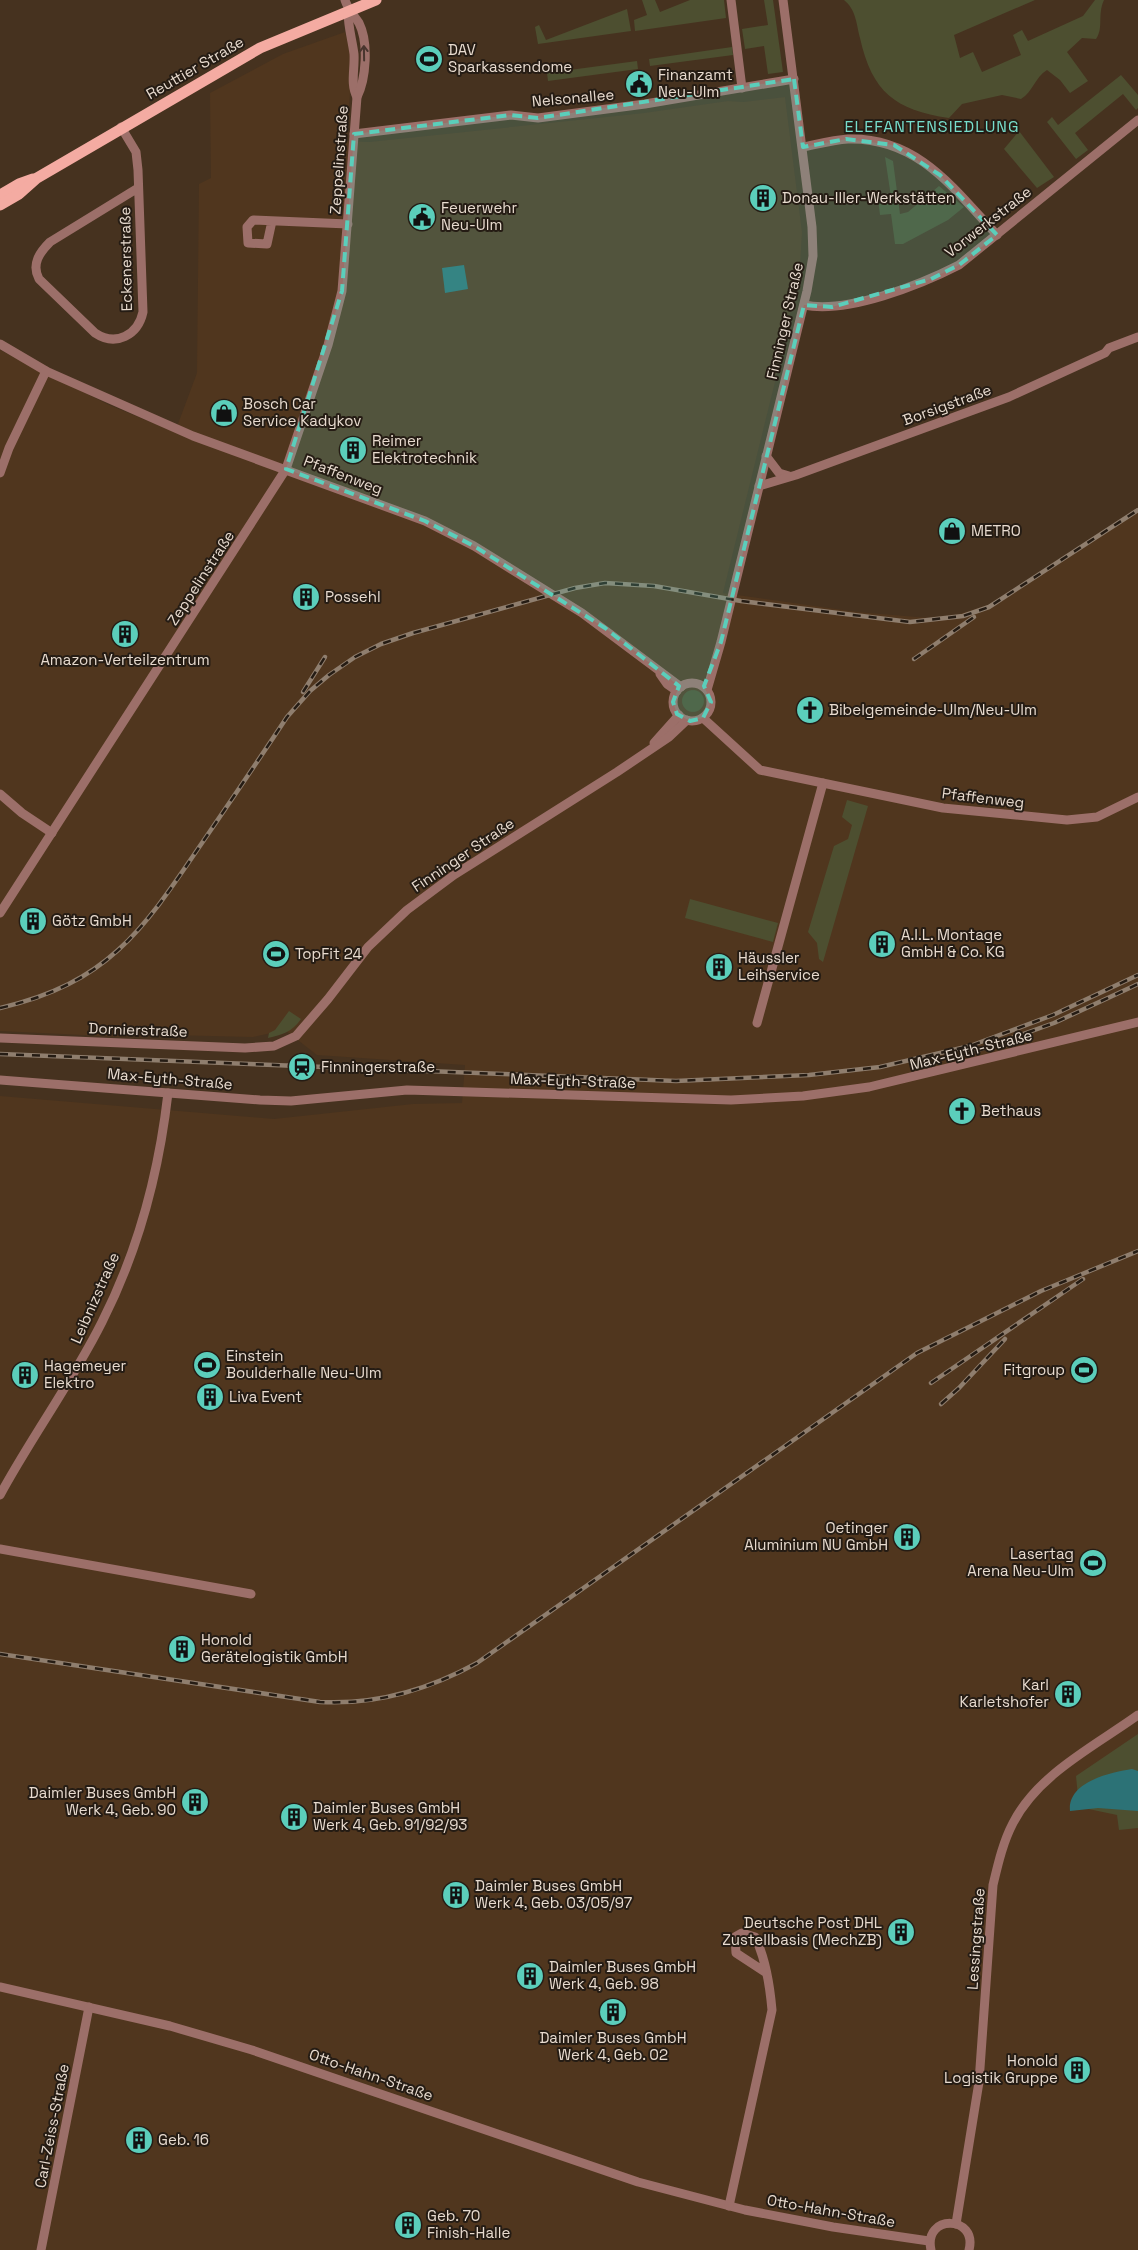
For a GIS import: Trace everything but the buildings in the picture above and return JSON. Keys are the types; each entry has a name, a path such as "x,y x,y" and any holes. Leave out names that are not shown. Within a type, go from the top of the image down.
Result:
{"main road":[{"name":"Reuttier Straße","path":"0,205 19,194 37,178 121,127 260,48 347,6 376,0"},
{"name":"Reuttier Straße","path":"0,195 19,184 37,178"}],"street":[{"path":"731,0 742,88"},
{"name":"Finninger Straße","path":"705,715 711,702 705,688 721,642 812,270 814,242 783,0"},
{"name":"Zeppelinstraße","path":"0,913 286,469 339,309 348,224 357,97 362,88 364,45 359,24 347,6"},
{"name":"Nelsonallee","path":"354,134 510,115 538,118 794,79"},
{"name":"Vorwerkstraße","path":"804,305 832,307 931,279 959,265 1138,120"},
{"name":"Eckenerstraße","path":"121,127 136,152 138,188 141,318 129,335 117,340 109,340 95,334 39,279 36,261 40,253 50,242 138,188"},
{"path":"803,147 846,139 880,141 894,145 923,161 940,175 997,234"},
{"name":"Zeppelinstraße","path":"272,221 348,224"},
{"name":"Borsigstraße","path":"1105,353 1109,348 1138,337"},
{"name":"Borsigstraße","path":"759,486 796,475 1009,397 1105,353 1111,353 1138,343"},
{"name":"Pfaffenweg","path":"0,344 46,370 193,436 425,522 474,546 605,628 657,670 667,684 678,689"},
{"path":"0,473 9,448 46,370"},
{"path":"766,456 780,474 796,475"},
{"path":"705,688 693,683 678,689 673,702 683,718 697,721 705,715"},
{"name":"Pfaffenweg","path":"705,715 727,734 733,746 760,770 943,808 1058,820 1097,817 1138,797"},
{"name":"Finninger Straße","path":"274,1046 289,1040 304,1030 368,947 407,910 454,874 669,737 683,718"},
{"path":"757,1023 823,783"},
{"path":"0,794 22,813 52,832"},
{"name":"Max-Eyth-Straße","path":"0,1080 291,1101 407,1090 731,1100 849,1091 903,1080 1138,1022"},
{"name":"Dornierstraße","path":"0,1038 245,1048 274,1046"},
{"name":"Leibnizstraße","path":"0,1495 65,1388 106,1313 132,1250 151,1192 168,1093"},
{"path":"0,1549 251,1594"},
{"name":"Lessingstraße","path":"956,2224 978,2091 993,1885 1000,1856 1013,1822 1032,1796 1067,1765 1138,1715"},
{"path":"729,2206 769,2025 771,1996 765,1972"},
{"name":"Otto-Hahn-Straße","path":"0,1987 89,2006 252,2050 569,2160 638,2182 729,2206 930,2246"},
{"name":"Carl-Zeiss-Straße","path":"42,2250 89,2006"},
{"path":"930,2246 934,2230 944,2224 956,2224 962,2227 969,2236 969,2250"}],"highlighted area":[{"path":"794,79 803,147 846,139 894,145 940,175 997,235 959,265 931,279 832,307 804,305 721,642 704,686 711,702 703,718 690,721 677,714 673,702 679,686 605,628 474,546 425,521 286,469 342,291 354,134 511,115 538,118"}],"shaded area":[{"path":"345,32 352,59 347,141 369,142 644,113 728,101 744,102 785,97 802,232 800,267 778,370 723,593 857,612 929,618 950,617 988,605 1138,511 1138,2250 0,2250 0,1096 274,1119 413,1104 462,1103 465,1065 317,1055 285,1030 253,1037 126,1034 125,1037 0,1031 0,350 109,405 175,432 197,373 199,184 211,178 210,93 283,54"}],"green space":[{"path":"642,0 655,0 660,12 690,0 724,0 726,18 635,31 634,20 647,15"},
{"path":"764,0 773,0 783,72 768,74 764,46 745,49 742,29 768,25"},
{"path":"844,0 1035,0 954,35 960,58 973,52 982,72 1021,55 1013,35 1022,30 1028,41 1083,16 1095,0 1104,0 1101,11 1100,30 1096,39 1082,38 1067,52 1088,81 1070,93 1060,80 1047,70 1021,99 1002,95 962,104 949,118 914,110 900,103 879,85 865,57 853,12"},
{"path":"627,9 631,31 538,44 535,27 539,25 546,40"},
{"path":"732,47 733,55 650,66 649,59"},
{"path":"637,61 638,69 548,81 547,73"},
{"path":"1121,75 1138,95 1138,108 1136,110 1123,94 1075,133 1088,150 1076,159 1047,122 1052,117 1058,125"},
{"path":"1019,131 1054,177 1037,188 1004,149"},
{"path":"885,157 893,161 900,214 908,212 939,186 964,207 948,220 903,244 895,244 891,214 880,215 878,199 891,197"},
{"path":"693,690 701,693 704,701 701,709 693,712 685,709 682,701 685,693"},
{"path":"847,800 868,806 823,962 819,959 817,943 808,932 834,846 848,839 852,825 842,817"},
{"path":"690,899 778,923 773,942 685,918"},
{"path":"289,1011 301,1019 286,1032 268,1038 269,1033 275,1030"},
{"path":"1138,1734 1138,1828 1119,1830 1117,1815 1079,1807 1076,1776"}],"water":[{"name":"Feuerwehr Neu-Ulm","path":"464,265 468,289 445,293 442,268"},
{"path":"1132,1769 1138,1771 1138,1811 1098,1808 1070,1811 1071,1801 1075,1793 1083,1786 1102,1776"}],"railway":[{"path":"0,1008 38,997 70,983 97,967 121,947 143,925 163,899 287,717 310,691 329,675 355,657 381,644 413,633 575,588 605,583 654,586 741,601 910,622 963,616 989,607 1138,510"},
{"path":"914,659 974,617"},
{"path":"303,692 325,657"},
{"path":"0,1054 676,1081 809,1075 880,1067 970,1046 1053,1015 1138,975"},
{"path":"967,1054 1054,1023 1138,984"},
{"path":"0,1654 320,1702 362,1701 402,1694 421,1688 459,1673 477,1663 917,1353 1041,1291 1138,1251"},
{"path":"931,1383 1083,1279"},
{"path":"941,1404 959,1388 1005,1339"}],"place":[{"name":"DAV Sparkassendome","path":"429,59"},
{"name":"Finanzamt Neu-Ulm","path":"639,84"},
{"name":"Donau-Iller-Werkstätten","path":"763,198"},
{"name":"Feuerwehr Neu-Ulm","path":"422,217"},
{"name":"Bosch Car Service Kadykov","path":"224,413"},
{"name":"Reimer Elektrotechnik","path":"353,450"},
{"name":"METRO","path":"952,531"},
{"name":"Possehl","path":"306,597"},
{"name":"Amazon-Verteilzentrum","path":"125,634"},
{"name":"Bibelgemeinde-Ulm/Neu-Ulm","path":"810,710"},
{"name":"Götz GmbH","path":"33,921"},
{"name":"A.I.L. Montage GmbH & Co. KG","path":"882,944"},
{"name":"TopFit 24","path":"276,954"},
{"name":"Häussler Leihservice","path":"719,967"},
{"name":"Finningerstraße","path":"302,1067"},
{"name":"Bethaus","path":"962,1111"},
{"name":"Einstein Boulderhalle Neu-Ulm","path":"207,1365"},
{"name":"Fitgroup","path":"1084,1370"},
{"name":"Hagemeyer Elektro","path":"25,1375"},
{"name":"Liva Event","path":"210,1397"},
{"name":"Oetinger Aluminium NU GmbH","path":"907,1537"},
{"name":"Lasertag Arena Neu-Ulm","path":"1093,1563"},
{"name":"Honold Gerätelogistik GmbH","path":"182,1649"},
{"name":"Karl Karletshofer","path":"1068,1694"},
{"name":"Daimler Buses GmbH Werk 4, Geb. 90","path":"195,1802"},
{"name":"Daimler Buses GmbH Werk 4, Geb. 91/92/93","path":"294,1817"},
{"name":"Daimler Buses GmbH Werk 4, Geb. 03/05/97","path":"456,1895"},
{"name":"Deutsche Post DHL Zustellbasis (MechZB)","path":"901,1932"},
{"name":"Daimler Buses GmbH Werk 4, Geb. 98","path":"530,1976"},
{"name":"Daimler Buses GmbH Werk 4, Geb. 02","path":"613,2012"},
{"name":"Honold Logistik Gruppe","path":"1077,2070"},
{"name":"Geb. 16","path":"139,2140"},
{"name":"Geb. 70 Finish-Halle","path":"408,2225"}],"district":[{"name":"ELEFANTENSIEDLUNG","path":"932,126"}]}
